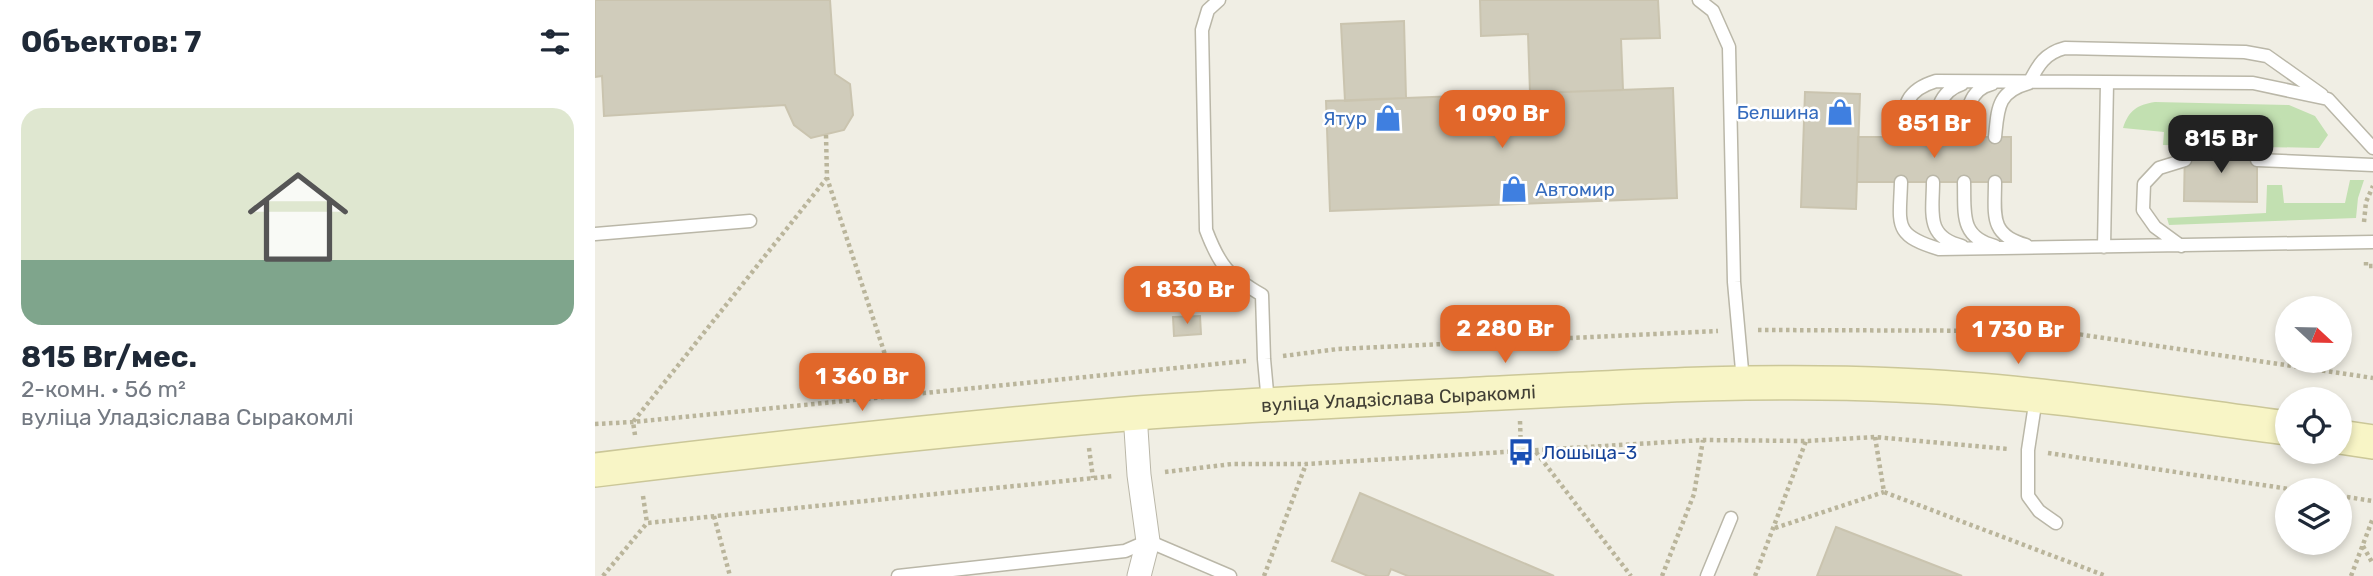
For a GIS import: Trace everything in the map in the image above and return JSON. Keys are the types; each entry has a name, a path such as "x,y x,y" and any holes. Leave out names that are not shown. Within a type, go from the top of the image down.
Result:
{"street":[{"name":"вуліца Уладзіслава Сыракомлі","path":"595,470 938,431 1135,414 1269,404 1743,384 1895,384 2037,394 2275,426"},
{"path":"1135,414 1139,475 1148,541 1139,576"},
{"path":"2352,439 2373,442"}],"lane":[{"path":"1219,0 1208,10 1202,30 1206,230 1216,258 1235,278 1262,295 1264,359 1269,404"},
{"path":"1699,0 1713,11 1729,47 1734,282 1743,384"},
{"path":"1995,137 1997,110 2002,99 2013,87 2029,83 2040,62 2052,51 2065,48 2245,52 2267,56 2328,99 2373,148"},
{"path":"1902,137 1904,108 1909,97 1920,86 1936,82 2253,83 2328,99"},
{"path":"1934,137 1937,109 1942,98 1953,87 1969,82"},
{"path":"1966,137 1967,109 1972,98 1983,86 1999,82"},
{"path":"2104,247 2107,83"},
{"path":"2181,246 2155,227 2143,210 2144,184 2159,168 2185,160"},
{"path":"2257,160 2373,165"},
{"path":"1901,182 1899,225 1906,235 1939,249 2373,242"},
{"path":"1933,182 1933,226 1940,235 1956,244 1972,248"},
{"path":"1964,182 1965,225 1972,235 2004,248"},
{"path":"1995,182 1996,224 2002,234 2035,248"},
{"path":"595,234 750,220"},
{"path":"2037,394 2028,450 2028,496 2039,511 2056,523"},
{"path":"1707,576 1731,517"},
{"path":"898,576 1125,551 1148,541 1230,576"}],"path":[{"path":"825,135 827,178 898,394"},
{"path":"633,422 827,178"},
{"path":"595,424 1264,359 1338,349 1738,330 2057,331 2373,378"},
{"path":"1875,437 1884,492"},
{"path":"603,576 647,523 1232,464 1306,464 1703,440 1806,441 1875,437 2028,450 2275,487"},
{"path":"1662,576 1694,494 1703,440"},
{"path":"1755,576 1806,441"},
{"path":"1536,451 1631,576"},
{"path":"1264,576 1306,464"},
{"path":"1774,528 1884,492 2106,576"},
{"path":"2352,498 2373,501"},
{"path":"714,516 730,576"},
{"path":"2351,576 2373,518"},
{"path":"2363,545 2373,564"}],"green space":[{"path":"2155,102 2289,105 2315,116 2328,135 2319,148 2163,145 2164,132 2123,128 2135,109"},
{"path":"2350,180 2364,180 2358,198 2356,218 2169,225 2167,218 2266,213 2267,185 2282,185 2284,203 2345,203"}],"building":[{"path":"595,0 830,0 835,74 850,84 853,115 844,130 811,138 794,125 785,105 604,116 602,76 595,77"},
{"path":"1480,0 1658,0 1660,38 1621,39 1623,90 1530,93 1528,34 1481,36"},
{"path":"1404,21 1406,98 1345,101 1341,24"},
{"path":"1673,88 1677,198 1330,211 1326,101"},
{"path":"1805,92 1860,94 1856,209 1801,207"},
{"path":"1858,137 2011,137 2011,182 1857,182"},
{"path":"2185,147 2257,148 2257,202 2184,201"},
{"path":"1200,316 1201,334 1174,336 1173,317"},
{"path":"1360,493 1554,576 1408,576 1391,569 1388,576 1368,576 1332,561"},
{"path":"1836,527 1962,576 1817,576"}],"place":[{"name":"Белшина","path":"1840,112"},
{"name":"Ятур","path":"1388,118"},
{"name":"Автомир","path":"1514,189"},
{"name":"Лошыца-3","path":"1521,452"}]}
